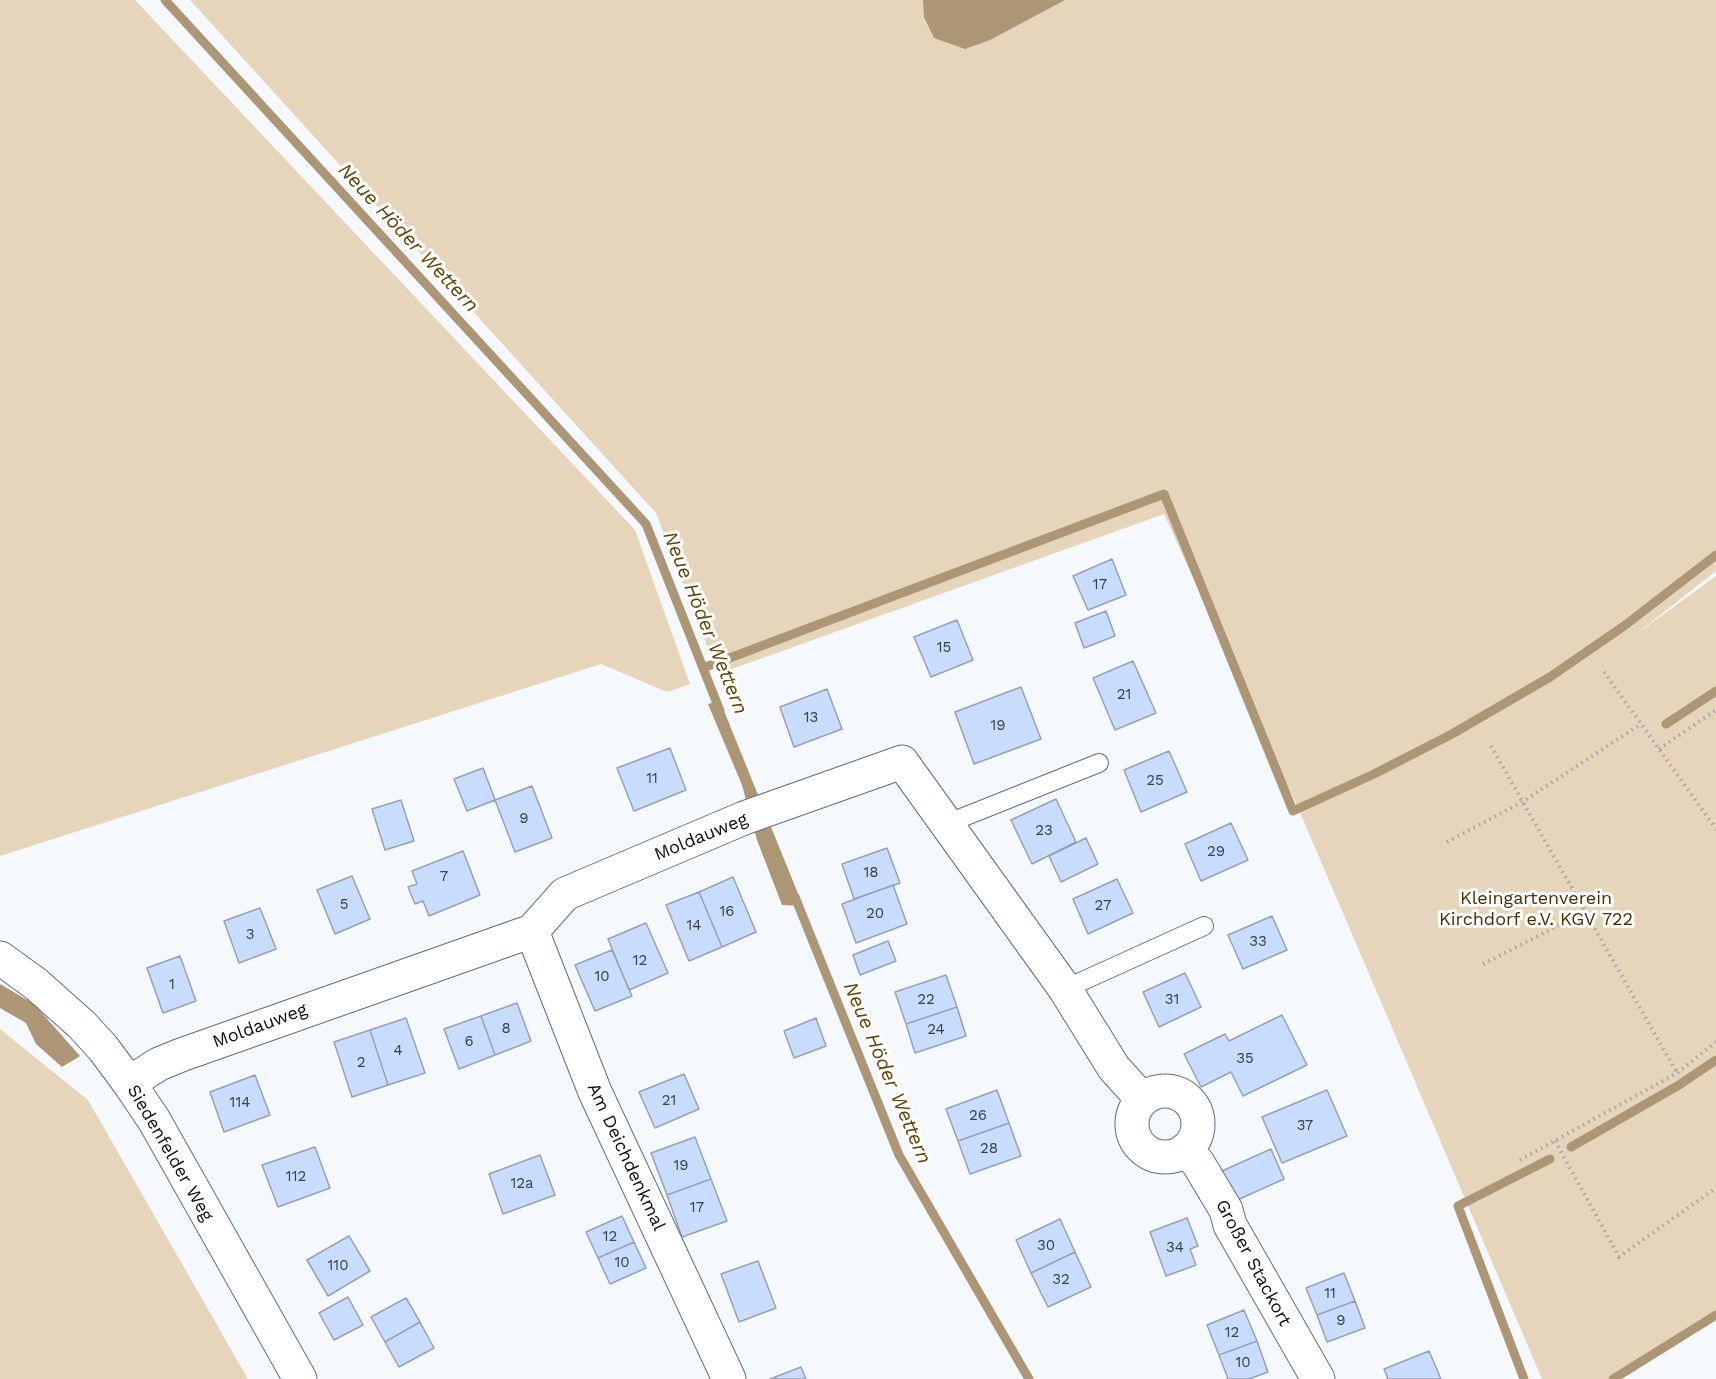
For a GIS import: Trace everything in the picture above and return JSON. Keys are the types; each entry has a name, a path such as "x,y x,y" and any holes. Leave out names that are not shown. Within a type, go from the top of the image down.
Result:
{"street":[{"name":"Moldauweg","path":"129,1083 159,1064 181,1055 532,931 565,894 756,815 902,762 1065,989 1114,1068 1142,1100"},
{"name":"Am Deichdenkmal","path":"532,931 595,1092 729,1379"},
{"name":"Siedenfelder Weg","path":"0,958 36,984 82,1025 103,1048 129,1083 164,1138 300,1379"},
{"path":"1165,1091 1178,1093 1189,1101 1196,1112 1198,1125 1195,1137 1185,1150 1177,1155 1164,1157 1151,1154 1140,1147 1131,1123 1134,1110 1142,1100 1152,1093 1165,1091"},
{"name":"Großer Stackort","path":"1185,1150 1198,1163 1226,1210 1230,1225 1318,1379"}],"lane":[{"path":"946,824 1099,763"},
{"path":"1065,989 1204,926"}],"path":[{"path":"1604,672 1716,829"},
{"path":"1659,749 1716,710"},
{"path":"1447,842 1522,802 1641,724"},
{"path":"1491,746 1677,1073"},
{"path":"1483,964 1585,912"},
{"path":"1520,1160 1677,1073 1716,1042"},
{"path":"1555,1141 1619,1257 1716,1188"}],"green space":[{"path":"0,0 135,0 635,530 690,684 667,692 601,664 0,856"},
{"name":"Kleingartenverein Kirchdorf e.V. KGV 722","path":"190,0 1716,0 1716,571 1631,638 1716,576 1716,1319 1622,1379 1542,1379 1302,817 1164,514 718,674 656,513"},
{"path":"0,1029 88,1100 248,1379 0,1379"}],"shaded area":[{"path":"923,0 1065,0 990,40 965,49 934,38 924,17"},
{"path":"720,701 803,906 782,905 757,840 742,785 708,704"},
{"path":"0,984 34,1004 80,1056 62,1067 36,1044 26,1023 0,1008"}],"building":[{"path":"1112,559 1126,595 1088,610 1073,576"},
{"path":"1106,611 1115,636 1084,648 1075,623"},
{"path":"957,620 973,660 931,677 914,637"},
{"path":"1133,661 1156,713 1115,730 1093,678"},
{"path":"1021,687 1041,739 974,764 955,712"},
{"path":"827,689 842,729 794,747 780,707"},
{"path":"670,748 686,790 634,811 617,768"},
{"path":"1169,751 1187,792 1141,812 1124,770"},
{"path":"483,768 495,800 467,811 454,779"},
{"path":"532,786 552,838 515,852 495,800"},
{"path":"1056,799 1076,842 1032,864 1011,820"},
{"path":"401,800 414,841 385,850 372,809"},
{"path":"1231,823 1248,860 1201,881 1185,844"},
{"path":"1086,838 1098,864 1061,882 1049,856"},
{"path":"887,848 900,883 854,899 842,864"},
{"path":"463,851 480,895 429,916 423,901 415,904 408,887 417,884 412,871"},
{"path":"352,876 370,919 335,934 317,890"},
{"path":"733,877 756,932 722,947 699,892"},
{"path":"1117,879 1133,913 1088,934 1073,899"},
{"path":"893,885 907,924 856,943 842,904"},
{"path":"699,892 722,947 689,961 666,905"},
{"path":"260,908 276,949 239,963 224,921"},
{"path":"1272,916 1287,950 1243,969 1228,935"},
{"path":"646,923 668,973 629,990 608,939"},
{"path":"888,941 896,961 860,975 853,955"},
{"path":"612,950 632,996 595,1011 575,965"},
{"path":"180,956 196,1001 163,1013 147,968"},
{"path":"1185,973 1201,1007 1159,1027 1143,992"},
{"path":"946,975 957,1007 906,1024 895,992"},
{"path":"517,1003 531,1041 495,1055 481,1016"},
{"path":"957,1007 966,1036 915,1053 906,1024"},
{"path":"1282,1015 1307,1065 1243,1096 1231,1072 1201,1087 1184,1054 1225,1034 1229,1041"},
{"path":"481,1016 495,1055 459,1069 444,1029"},
{"path":"406,1018 425,1073 388,1085 370,1030"},
{"path":"816,1018 826,1046 794,1058 784,1031"},
{"path":"370,1030 388,1085 352,1097 334,1042"},
{"path":"684,1074 699,1109 655,1128 639,1092"},
{"path":"255,1075 270,1115 224,1132 210,1092"},
{"path":"997,1090 1009,1123 958,1141 946,1109"},
{"path":"1327,1090 1347,1136 1282,1163 1262,1117"},
{"path":"1009,1123 1021,1156 970,1174 958,1141"},
{"path":"695,1137 711,1179 667,1195 651,1153"},
{"path":"315,1147 330,1188 278,1207 262,1165"},
{"path":"1271,1149 1284,1179 1235,1201 1222,1171"},
{"path":"540,1155 555,1195 503,1214 489,1174"},
{"path":"711,1179 727,1221 682,1237 667,1195"},
{"path":"622,1216 634,1242 598,1258 586,1232"},
{"path":"1187,1218 1198,1246 1190,1249 1196,1265 1166,1276 1150,1232"},
{"path":"1060,1219 1075,1252 1031,1273 1016,1240"},
{"path":"349,1236 370,1271 328,1296 307,1260"},
{"path":"634,1242 646,1268 610,1284 598,1258"},
{"path":"1075,1252 1091,1287 1048,1307 1031,1273"},
{"path":"758,1261 776,1308 739,1322 721,1274"},
{"path":"1344,1273 1355,1301 1317,1315 1306,1288"},
{"path":"348,1297 363,1325 334,1340 319,1313"},
{"path":"406,1298 420,1322 385,1342 371,1317"},
{"path":"1355,1301 1365,1328 1327,1342 1317,1315"},
{"path":"1244,1310 1257,1341 1219,1355 1207,1325"},
{"path":"420,1322 434,1348 399,1367 385,1342"},
{"path":"1257,1341 1268,1372 1249,1379 1228,1379 1219,1355"},
{"path":"1429,1351 1441,1379 1388,1379 1384,1369"},
{"path":"801,1367 806,1379 770,1379"}],"waterway":[{"name":"Neue Höder Wettern","path":"165,0 646,524 720,711"},
{"path":"703,668 1164,494 1293,811 1374,774 1452,734 1550,677 1624,626 1716,555"},
{"path":"1666,724 1716,691"},
{"name":"Neue Höder Wettern","path":"795,897 899,1155 1029,1379"},
{"path":"1571,1147 1679,1085 1716,1060"},
{"path":"1524,1379 1458,1206 1550,1159"},
{"path":"1613,1379 1716,1315"}]}
